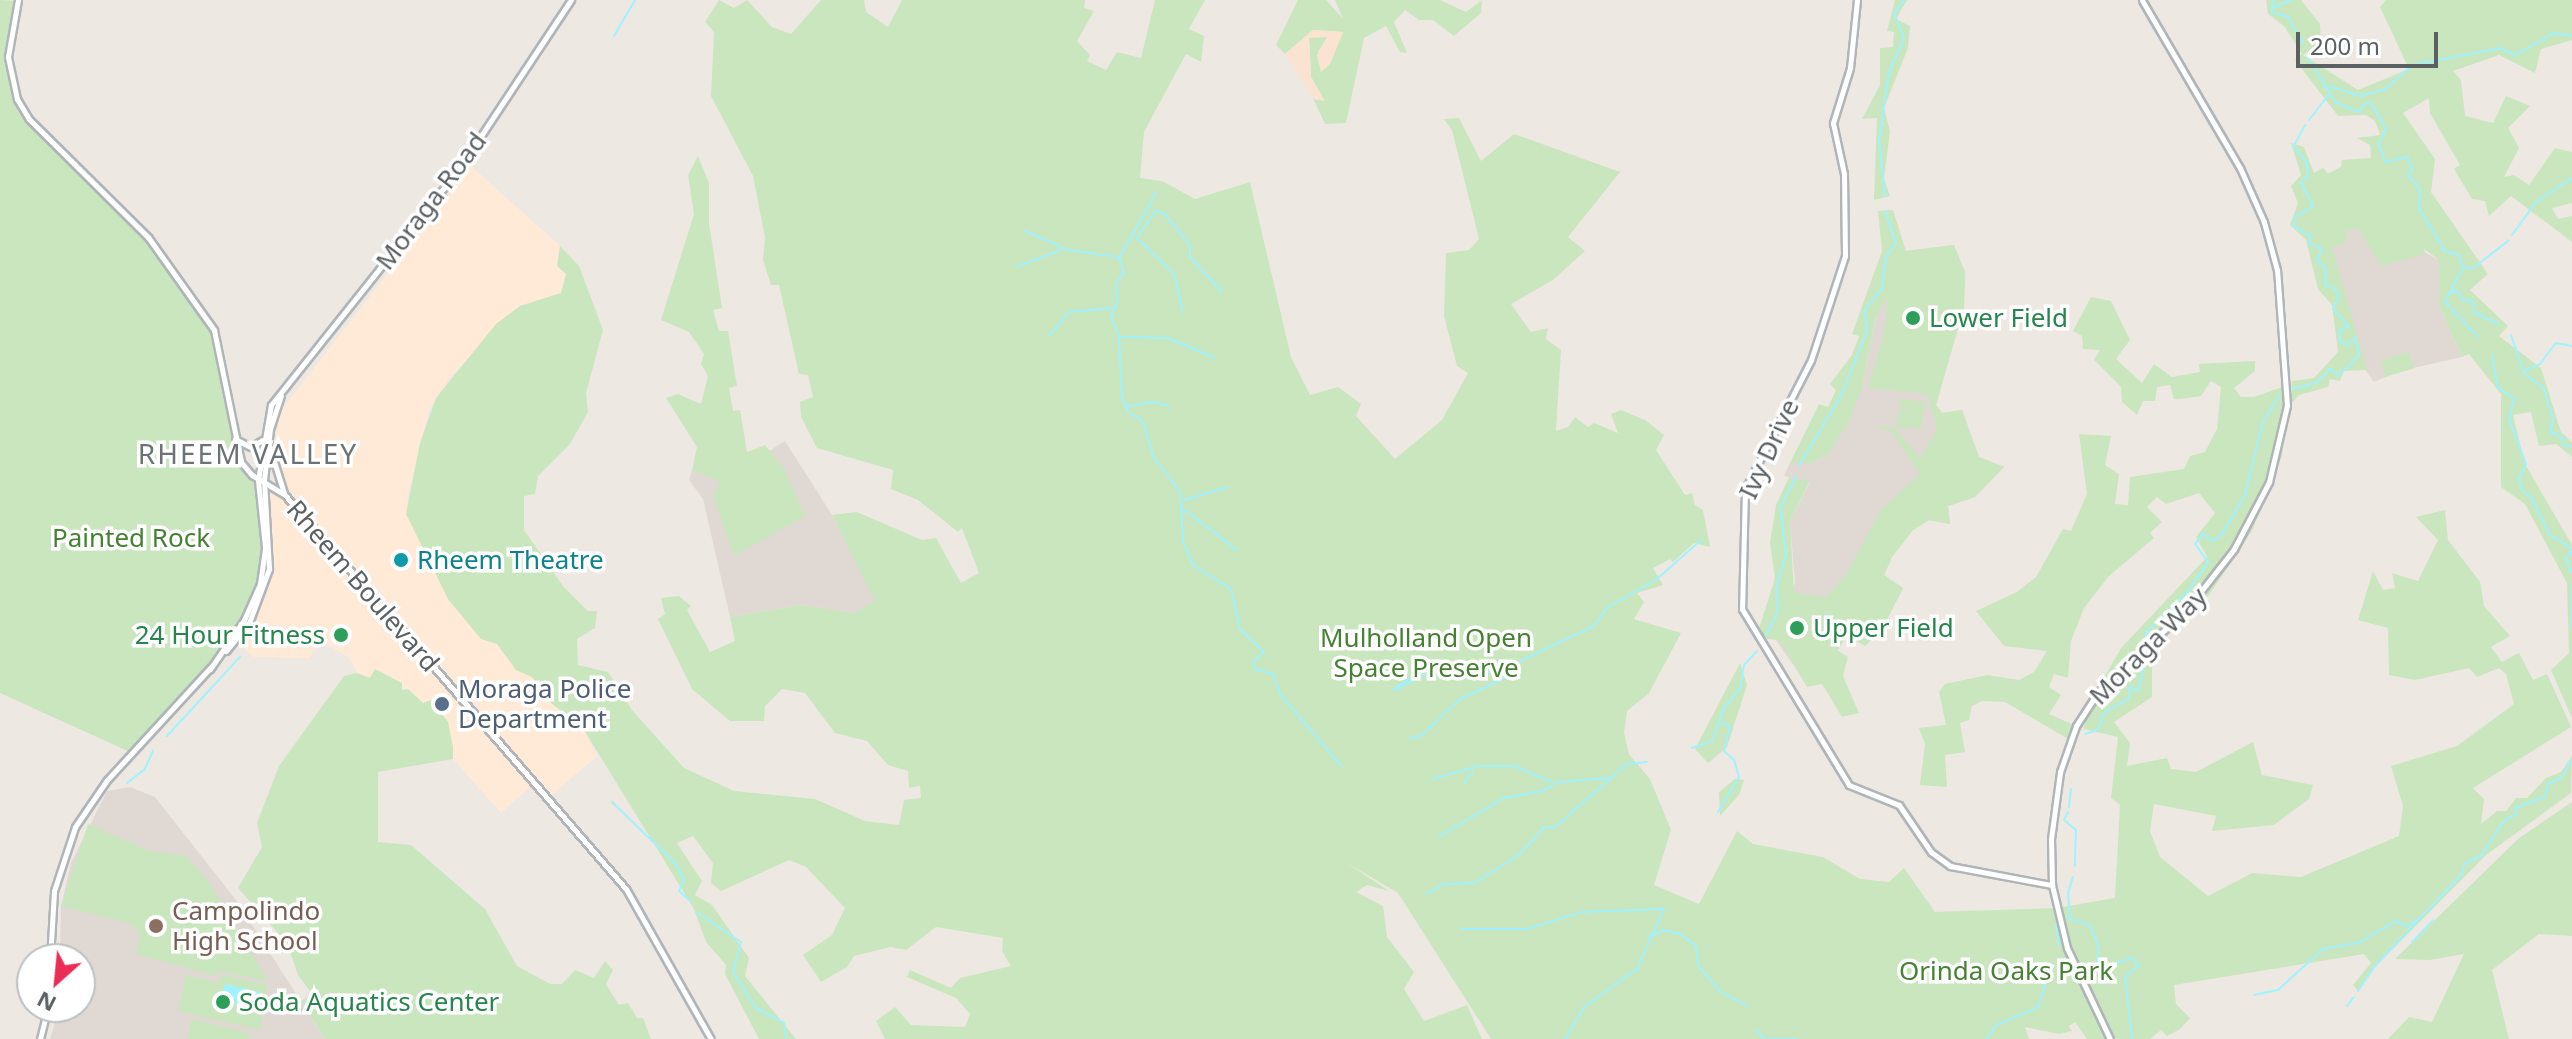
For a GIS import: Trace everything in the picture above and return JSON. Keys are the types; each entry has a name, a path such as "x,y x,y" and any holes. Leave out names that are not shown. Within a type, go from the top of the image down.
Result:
{"main road":[{"name":"Rheem Boulevard","path":"18,0 8,57 17,99 44,135 148,237 214,330 221,352 241,462 261,480 284,494 626,889 711,1039"},
{"name":"Moraga Road","path":"51,943 54,891 75,827 107,780 249,623 266,586 270,546 261,480 265,417 465,160 571,0"},
{"name":"Ivy Drive","path":"1857,0 1850,68 1833,123 1844,174 1845,256 1811,360 1745,489 1742,609 1849,785 1899,805 1931,852 1950,866 2052,885"},
{"name":"Moraga Way","path":"2110,1039 2067,948 2052,885 2054,807 2076,726 2109,679 2187,609 2218,574 2269,482 2286,414 2277,270 2264,222 2240,168 2142,0"},
{"path":"235,439 251,447 265,440 284,494"}],"shaded area":[{"path":"471,166 560,246 557,266 566,273 565,285 561,293 520,306 450,377 429,410 407,499 448,599 481,639 497,644 516,670 532,677 550,702 584,730 597,756 548,798 535,783 501,813 453,759 448,722 432,700 423,703 376,669 370,678 357,673 350,658 321,641 309,658 254,657 232,638 258,479 279,489 407,636 414,629 408,631 276,476 275,441 280,412"},
{"path":"2341,167 2387,176 2401,213 2426,253 2439,260 2439,306 2462,357 2400,371 2374,382 2350,350 2314,174 2323,168 2328,174"},
{"path":"1954,245 1965,272 1964,307 1936,405 1942,413 1962,410 1979,457 2004,467 1975,497 1948,506 1950,524 1929,520 1913,530 1892,557 1884,575 1903,588 1882,629 1865,646 1847,635 1834,657 1794,666 1775,639 1795,583 1790,521 1810,482 1784,476 1790,463 1812,463 1826,456 1845,424 1862,388 1876,316 1906,251"},
{"path":"785,441 832,515 876,601 855,613 801,605 730,617 703,499 689,480 692,470 721,481"},
{"name":"Campolindo High School","path":"130,787 155,797 236,900 325,1039 50,1039 55,1023 96,1023 96,943 60,943 61,906 71,863 107,791"}],"green space":[{"name":"Painted Rock","path":"0,0 18,1 9,57 17,99 29,119 148,237 214,330 225,363 241,462 258,479 265,547 254,601 210,669 132,753 0,693"},
{"path":"719,0 734,8 747,0 772,27 791,34 821,0 864,0 866,12 888,27 902,0 1085,0 1084,8 1094,11 1077,41 1090,55 1087,61 1106,70 1117,52 1141,58 1155,0 1205,0 1189,29 1204,36 1201,62 1186,54 1144,132 1140,178 1162,181 1195,199 1250,182 1291,357 1310,395 1338,387 1361,404 1356,416 1395,459 1442,420 1468,373 1457,366 1444,316 1446,253 1469,250 1479,239 1452,130 1444,119 1459,118 1481,161 1514,134 1620,172 1568,237 1585,251 1553,280 1511,304 1531,332 1548,328 1546,339 1561,350 1556,431 1568,427 1575,417 1588,427 1594,423 1618,433 1611,414 1621,410 1645,420 1664,435 1656,450 1685,495 1692,493 1695,505 1703,510 1710,547 1694,543 1673,562 1670,559 1653,568 1663,585 1637,593 1644,602 1634,619 1681,633 1649,693 1627,711 1624,733 1629,754 1650,779 1671,830 1654,885 1699,904 1737,831 1753,844 1823,857 1860,879 1889,882 1904,868 1935,912 2057,908 2115,898 2120,805 2111,798 2118,737 2084,729 2086,707 2122,647 2207,557 2196,537 2215,513 2199,493 2166,504 2157,497 2147,507 2162,522 2150,533 2154,538 2109,576 2084,608 2071,641 2068,678 2054,674 2049,687 2061,695 2049,714 2076,726 2075,743 2005,702 1982,701 1972,706 1969,720 1960,723 1965,752 1945,755 1947,787 1920,785 1925,744 1919,728 1946,725 1939,692 1945,684 1987,675 2019,680 2034,672 2047,651 2004,646 1976,611 2017,592 2036,577 2063,529 2071,531 2087,494 2079,434 2111,436 2105,465 2119,474 2115,504 2128,505 2130,477 2184,469 2190,456 2205,452 2217,429 2221,387 2211,381 2201,396 2180,399 2174,399 2170,385 2157,387 2155,401 2143,401 2137,415 2122,402 2121,387 2094,360 2100,350 2083,349 2082,336 2073,331 2091,297 2111,301 2130,340 2116,359 2142,383 2154,364 2172,377 2200,372 2199,364 2255,361 2255,371 2234,388 2241,397 2254,397 2282,387 2287,405 2282,456 2252,531 2209,595 2152,648 2152,697 2114,722 2130,743 2127,766 2167,758 2171,769 2196,772 2253,742 2262,775 2313,785 2309,799 2274,825 2212,831 2216,816 2154,804 2150,831 2160,857 2208,896 2252,873 2301,877 2399,836 2403,806 2391,766 2457,746 2514,704 2506,674 2499,668 2477,677 2469,668 2415,680 2389,675 2388,628 2358,620 2373,571 2383,590 2395,588 2392,573 2418,581 2438,540 2416,517 2445,510 2448,540 2480,582 2484,606 2510,636 2491,647 2502,662 2519,653 2533,680 2547,674 2571,727 2473,788 2484,799 2481,824 2497,811 2506,811 2516,798 2527,798 2546,778 2561,772 2572,756 2571,793 2486,855 2374,968 2358,991 2353,985 2371,963 2364,954 2174,985 2176,1004 2190,1018 2180,1029 2167,1036 2161,1030 2150,1039 2087,1039 2075,1022 2069,1026 2072,1031 2059,1034 2025,1027 2029,1039 1491,1039 1398,893 1347,863 1389,891 1367,885 1356,892 1383,906 1387,937 1414,972 1404,989 1424,1021 1467,1005 1482,1039 885,1039 876,1021 895,1007 911,1025 965,1027 970,1014 956,998 907,977 910,970 951,988 960,978 1011,966 1002,951 1003,938 936,927 906,950 890,947 854,956 847,967 821,982 803,955 832,935 845,908 806,867 789,860 721,891 711,883 713,863 693,836 677,843 702,881 695,895 712,905 749,958 745,976 796,1039 759,1039 725,974 726,965 706,942 694,909 584,730 550,702 532,677 516,670 497,644 481,639 448,599 406,514 420,443 436,398 496,324 520,306 561,293 566,274 557,266 560,246 579,266 603,330 586,393 588,412 570,444 538,476 535,494 524,496 524,530 563,586 588,611 597,611 595,628 577,639 578,665 608,672 632,710 684,768 734,791 815,799 865,821 899,825 904,800 921,798 920,786 909,788 908,771 888,765 867,741 835,733 805,693 782,689 765,706 764,721 730,721 692,689 658,619 665,614 661,598 679,596 691,606 687,610 710,652 735,641 730,617 801,605 855,613 875,601 832,515 857,512 922,540 936,538 961,583 979,573 962,528 958,532 918,500 891,489 893,470 817,448 801,417 800,402 813,397 808,375 799,374 779,285 771,285 763,260 765,237 753,176 711,96 714,32 705,22"},
{"path":"1298,0 1326,0 1343,19 1335,0 1440,0 1466,12 1482,0 1481,13 1454,36 1433,20 1419,20 1405,10 1394,22 1407,53 1400,52 1386,26 1364,38 1346,123 1325,124 1313,98 1318,101 1320,93 1311,77 1309,37 1327,37 1318,52 1330,64 1343,32 1313,30 1285,54 1276,45"},
{"path":"1895,0 1907,0 1896,19 1910,26 1908,48 1884,108 1890,131 1884,179 1890,196 1874,200 1877,118 1862,119 1880,85 1880,48 1893,47 1894,32 1887,31"},
{"path":"2266,0 2301,0 2320,24 2321,41 2303,55 2358,90 2409,69 2380,7 2386,0 2572,0 2572,40 2541,49 2535,73 2499,55 2453,71 2461,80 2465,116 2493,123 2506,96 2530,106 2508,128 2519,148 2504,177 2514,175 2529,185 2555,148 2572,152 2572,203 2552,208 2558,219 2572,216 2572,242 2511,196 2489,216 2485,201 2472,199 2454,169 2460,165 2430,113 2429,98 2403,113 2435,159 2431,192 2488,274 2470,290 2508,326 2499,336 2541,368 2561,432 2572,442 2572,457 2556,444 2539,446 2531,412 2513,415 2525,464 2572,545 2572,718 2551,670 2569,653 2567,583 2525,504 2501,487 2501,394 2469,354 2462,357 2439,306 2439,260 2424,249 2422,255 2381,266 2358,228 2345,231 2347,242 2332,247 2367,370 2344,371 2340,381 2330,379 2328,387 2299,395 2291,404 2292,381 2314,378 2338,352 2332,305 2318,289 2306,240 2290,225 2298,203 2291,186 2301,175 2291,143 2304,147 2314,173 2323,168 2328,174 2341,167 2342,160 2371,158 2370,145 2357,138 2380,135 2375,121 2366,115 2338,116 2295,60 2302,54 2284,26 2268,14"},
{"path":"698,156 709,183 709,223 722,308 713,310 719,331 728,331 737,386 729,388 733,411 740,410 747,452 765,445 785,470 805,516 734,556 713,496 720,482 692,470 697,447 666,398 678,394 701,404 708,376 701,364 704,354 689,332 661,320 694,214 688,175"},
{"path":"1893,210 1906,251 1954,245 1965,272 1964,307 1936,405 1942,413 1962,410 1979,457 2004,467 1975,497 1948,506 1950,524 1929,520 1913,530 1892,557 1884,575 1903,588 1882,629 1865,646 1847,635 1837,650 1848,657 1843,676 1859,713 1842,717 1822,684 1807,687 1779,640 1767,639 1759,629 1775,578 1770,543 1776,505 1789,477 1810,481 1790,521 1794,592 1826,597 1845,576 1881,510 1920,474 1891,431 1865,425 1895,428 1920,458 1937,429 1927,394 1868,388 1884,335 1888,297 1876,316 1862,388 1848,424 1826,456 1812,463 1790,463 1819,404 1828,407 1836,390 1830,384 1852,355 1859,336 1852,334 1882,251 1878,211"},
{"path":"2409,352 2414,368 2385,377 2380,361"},
{"path":"1901,399 1925,402 1920,431 1913,425 1911,429 1896,427 1899,409 1915,411 1899,407"},
{"path":"1740,663 1747,685 1727,747 1708,763 1695,749"},
{"path":"375,669 402,683 402,690 408,689 423,703 431,700 448,722 453,747 453,759 378,772 378,842 411,845 485,909 517,966 550,984 562,984 575,970 594,978 605,961 613,970 606,984 619,1005 628,1003 637,1018 643,1018 651,1039 325,1039 301,1001 312,994 298,975 287,943 238,888 262,847 257,823 279,766 344,676 357,673 370,678"},
{"path":"1735,779 1744,780 1739,795 1720,816 1719,792"},
{"path":"2572,802 2572,936 2539,934 2492,970 2509,1039 2388,1039 2409,1017 2432,1022 2464,954 2430,960 2395,959 2519,838"},
{"path":"88,824 150,851 186,856 208,881 269,982 218,970 216,976 136,954 140,934 129,923 61,906"},
{"name":"Soda Aquatics Center","path":"221,974 267,985 260,1030 178,1011 186,975 218,983"},
{"path":"192,1019 250,1033 248,1039 187,1039"}],"sand":[{"path":"1313,30 1343,32 1330,64 1321,72 1317,55 1327,37 1309,38 1311,77 1325,101 1313,98 1285,54"}],"water":[{"path":"225,984 259,992 256,1007 221,1000"}],"waterway":[{"path":"614,36 635,0"},
{"path":"1885,196 1879,140 1889,72 1904,38 1894,13 1905,0"},
{"path":"2273,0 2272,12 2288,17 2303,43"},
{"path":"2274,7 2291,0"},
{"path":"2328,86 2361,96 2385,89 2413,65 2501,48 2515,55 2554,33 2572,36"},
{"path":"2308,58 2335,102 2359,112 2365,103 2372,104 2386,129 2379,144 2385,162 2408,157 2412,171 2408,175 2420,189 2419,209 2445,251 2459,255 2463,267 2445,302 2478,337"},
{"path":"2309,120 2328,96"},
{"path":"2293,389 2316,383 2330,369 2339,375 2359,355 2355,338 2346,345 2340,341 2339,331 2349,327 2333,309 2339,296 2335,289 2325,285 2325,267 2317,261 2322,249 2308,243 2311,236 2294,227 2295,217 2313,206 2301,183 2308,177 2306,161 2293,147 2305,125"},
{"path":"2512,235 2536,202 2572,178"},
{"path":"1156,193 1119,258 1124,273 1116,283 1117,302 1111,318 1119,337 1122,398 1128,411 1143,422 1154,458 1180,491 1183,542 1193,565 1231,589 1240,629 1264,652 1254,661 1254,669 1273,674 1280,694 1341,766"},
{"path":"1139,235 1155,211 1164,213 1190,245 1190,257 1222,292"},
{"path":"1799,465 1841,396 1867,331 1865,310 1882,288 1886,257 1896,243 1885,211"},
{"path":"1025,231 1062,247"},
{"path":"1135,236 1174,274 1183,312"},
{"path":"2465,267 2472,269 2508,241"},
{"path":"1016,267 1063,249 1118,257"},
{"path":"2449,294 2457,290 2463,301 2472,300 2475,313 2499,324"},
{"path":"1049,336 1069,312 1114,308"},
{"path":"2511,335 2524,373 2544,389 2553,420 2550,432 2562,437 2563,445 2572,446"},
{"path":"1119,337 1168,338 1215,358"},
{"path":"2526,370 2540,364 2556,343 2572,346"},
{"path":"2491,355 2498,387 2514,399 2509,419 2526,464 2519,479 2522,490 2531,497 2550,535 2572,548"},
{"path":"2145,643 2146,632 2188,591 2208,562 2195,544 2203,534 2212,541 2220,537 2245,495 2262,424 2279,396"},
{"path":"1128,406 1154,402 1169,406"},
{"path":"1766,635 1778,611 1777,583 1786,555 1780,507 1796,477"},
{"path":"1184,500 1227,487"},
{"path":"1182,508 1237,550"},
{"path":"1410,738 1421,736 1460,699 1503,679 1522,660 1594,626 1608,607 1657,579 1702,539"},
{"path":"2572,550 2566,559 2572,573"},
{"path":"2572,584 2572,628"},
{"path":"1692,748 1712,741 1724,708 1740,688 1744,665 1757,651"},
{"path":"167,736 240,657"},
{"path":"2085,734 2098,730 2103,714 2129,698 2130,687 2138,690 2145,662"},
{"path":"1393,689 1415,676 1506,671"},
{"path":"1395,690 1419,677"},
{"path":"1718,812 1739,777 1734,760 1724,751 1730,727 1722,722"},
{"path":"127,783 145,769 153,751"},
{"path":"2358,991 2375,966 2463,873 2464,864 2482,855 2503,822 2516,814 2515,808 2546,796 2548,784 2562,777 2572,759"},
{"path":"1426,894 1444,884 1474,883 1519,855 1544,827 1554,828 1627,764 1647,762"},
{"path":"1432,779 1479,766 1514,766 1551,782"},
{"path":"1464,783 1473,771"},
{"path":"1438,837 1504,798 1545,790 1557,782 1611,778"},
{"path":"2069,807 2071,789"},
{"path":"612,802 676,864 684,880 679,891 690,901"},
{"path":"2068,812 2064,820 2076,830 2075,866"},
{"path":"2073,877 2068,893 2070,919 2090,925 2098,945 2097,963 2103,966 2132,958 2139,965 2125,977 2132,1039"},
{"path":"1461,929 1527,929 1582,912 1664,909"},
{"path":"1565,1039 1585,1006 1637,969 1664,909"},
{"path":"696,912 741,942 733,972 756,1008 784,1023 786,1039"},
{"path":"2254,995 2278,990 2323,949 2358,943 2396,921 2406,926 2418,920"},
{"path":"2412,942 2433,920"},
{"path":"2056,925 2059,945"},
{"path":"1648,937 1663,930 1680,934 1696,946 1699,967 1720,991 1747,1006"},
{"path":"1986,1039 1996,1025 2038,1007 2051,966"},
{"path":"2347,1006 2354,997"},
{"path":"1756,1030 1765,1039"},
{"path":"1770,1039 1796,1039"}],"place":[{"name":"Lower Field","path":"1913,318"},
{"name":"Rheem Theatre","path":"401,560"},
{"name":"Upper Field","path":"1797,628"},
{"name":"24 Hour Fitness","path":"341,635"},
{"name":"Moraga Police Department","path":"442,704"},
{"name":"Campolindo High School","path":"156,926"},
{"name":"Soda Aquatics Center","path":"223,1002"}],"district":[{"name":"RHEEM VALLEY","path":"248,453"}],"park label":[{"name":"Mulholland Open Space Preserve","path":"1426,653"},
{"name":"Orinda Oaks Park","path":"2006,971"}]}
